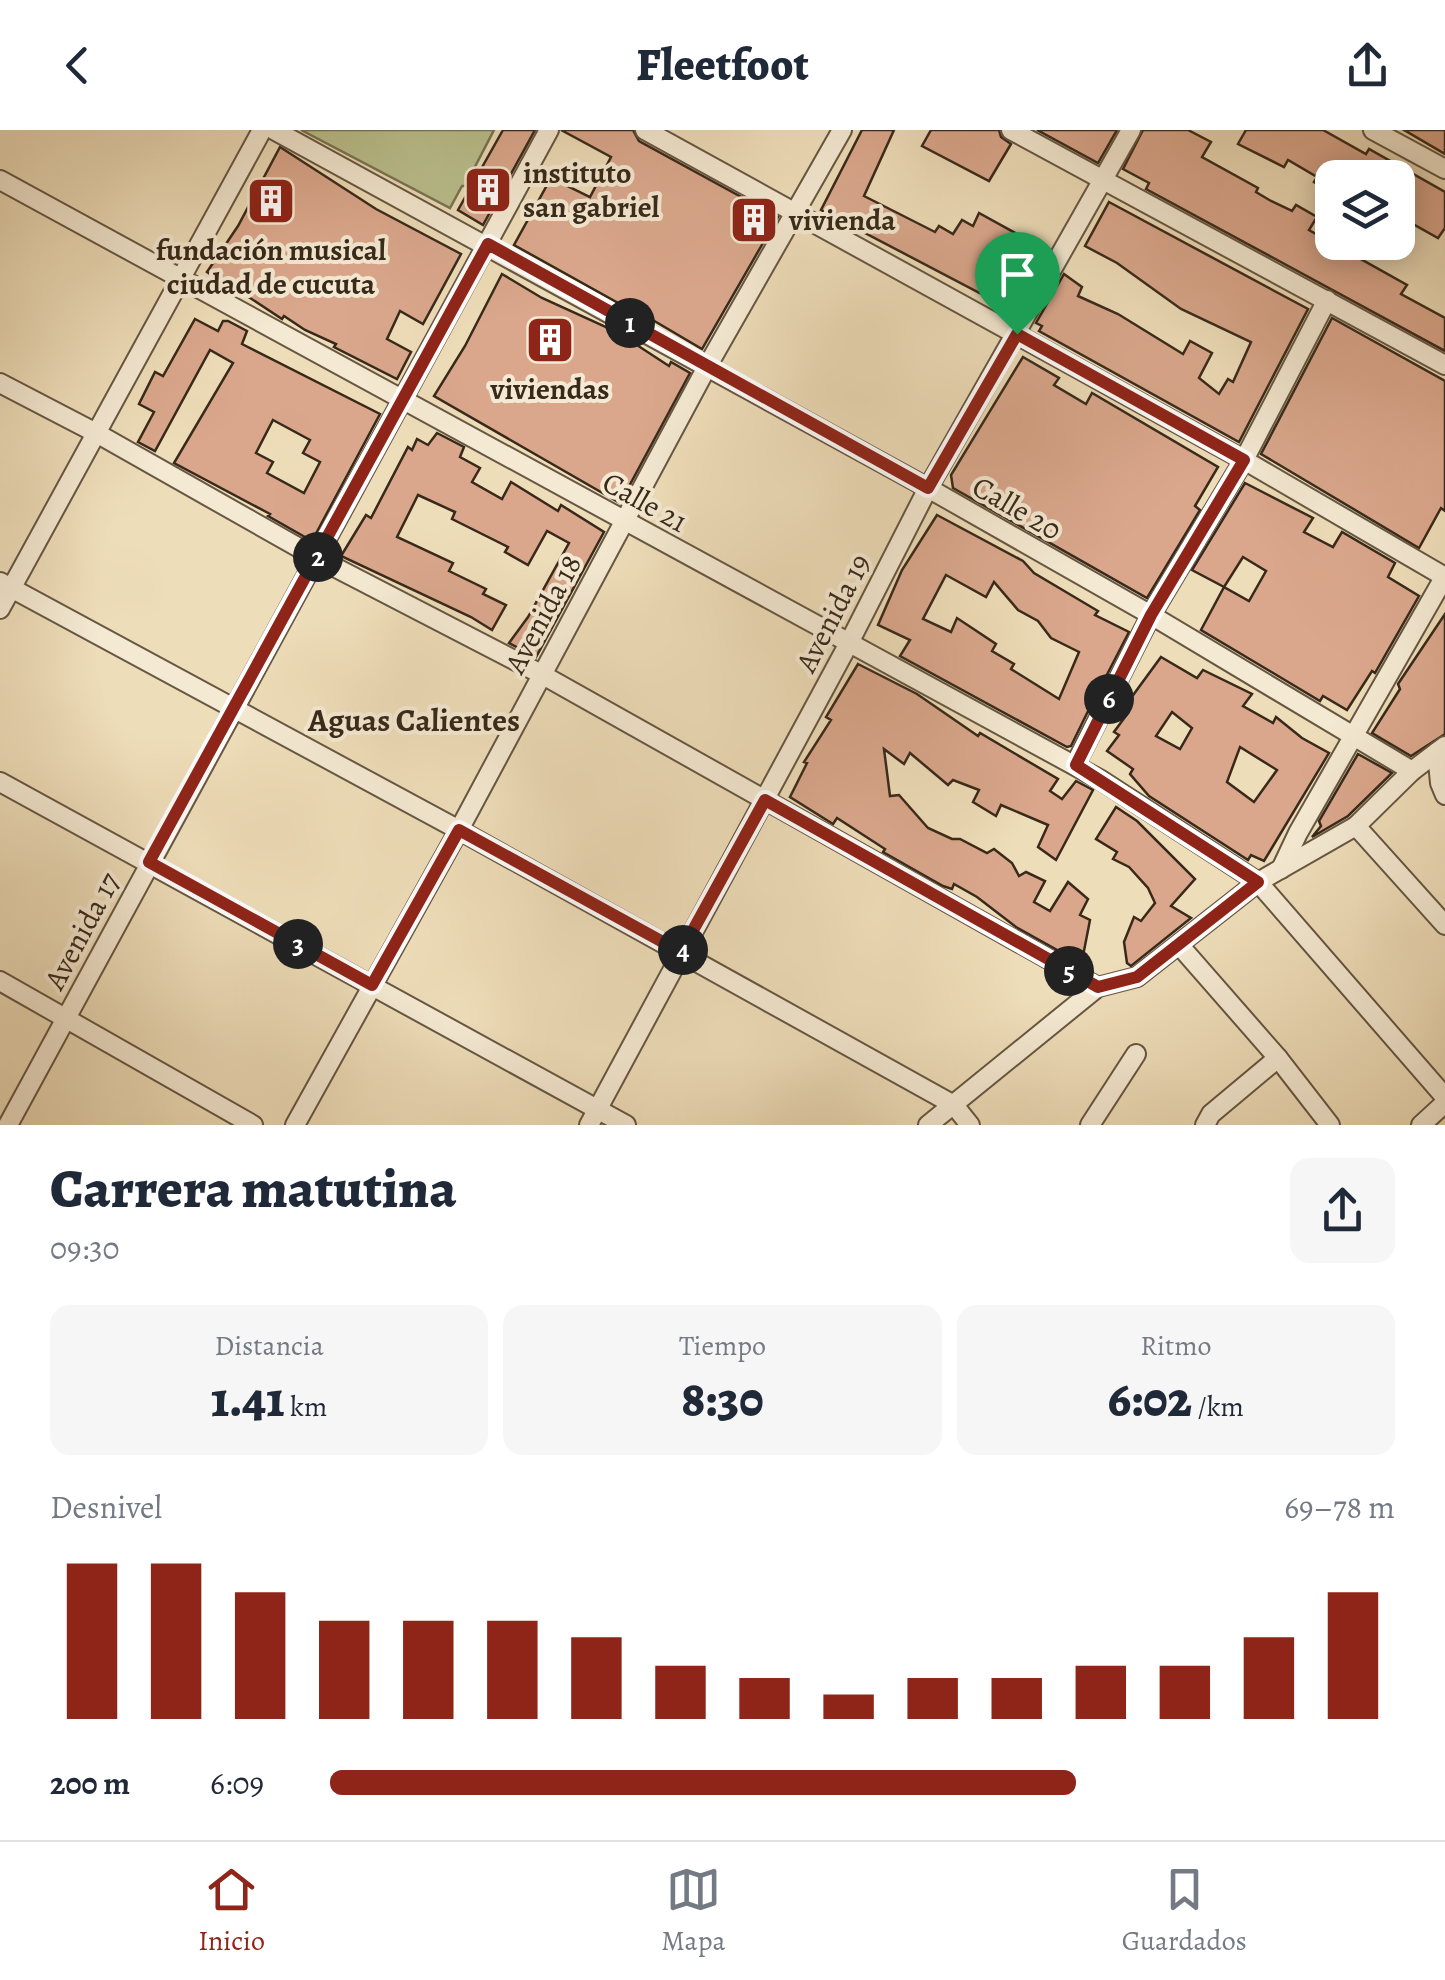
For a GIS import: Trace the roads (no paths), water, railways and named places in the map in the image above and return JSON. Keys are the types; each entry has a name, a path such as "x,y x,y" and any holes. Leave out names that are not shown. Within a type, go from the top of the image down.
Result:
{"street":[{"path":"0,609 6,585 98,434 262,130"},
{"name":"Calle 20","path":"274,130 928,488 1412,771"},
{"name":"Avenida 17","path":"8,1125 549,130"},
{"path":"645,130 1244,460 1445,576 1281,870"},
{"name":"Avenida 18","path":"296,1125 708,365 842,130"},
{"path":"1011,130 1445,365"},
{"name":"Avenida 19","path":"593,1117 849,643 928,488 1131,130"},
{"path":"1373,130 1445,169"},
{"name":"Calle 21","path":"0,180 1076,765 1258,882 1445,1100"},
{"path":"1076,765 1151,615 1244,460 1327,300"},
{"path":"0,384 98,434 317,558 541,674 1098,987"},
{"path":"6,585 681,952 954,1105 970,1125"},
{"path":"928,1125 1098,987 1137,977 1258,882 1356,826 1412,771 1441,749"},
{"path":"1441,749 1440,783 1445,795"},
{"path":"0,782 372,985 593,1117 626,1125"},
{"path":"1356,826 1445,925"},
{"path":"1180,946 1278,1058 1330,1125"},
{"path":"0,981 253,1125"},
{"path":"1090,1125 1136,1054"},
{"path":"1205,1125 1210,1114 1278,1058"},
{"path":"1421,1125 1445,1100"}],"place":[{"name":"instituto san gabriel","path":"488,190"},
{"name":"fundación musical ciudad de cucuta","path":"271,201"},
{"name":"vivienda","path":"754,220"},
{"name":"viviendas","path":"550,340"}],"district":[{"name":"Aguas Calientes","path":"414,720"}]}
